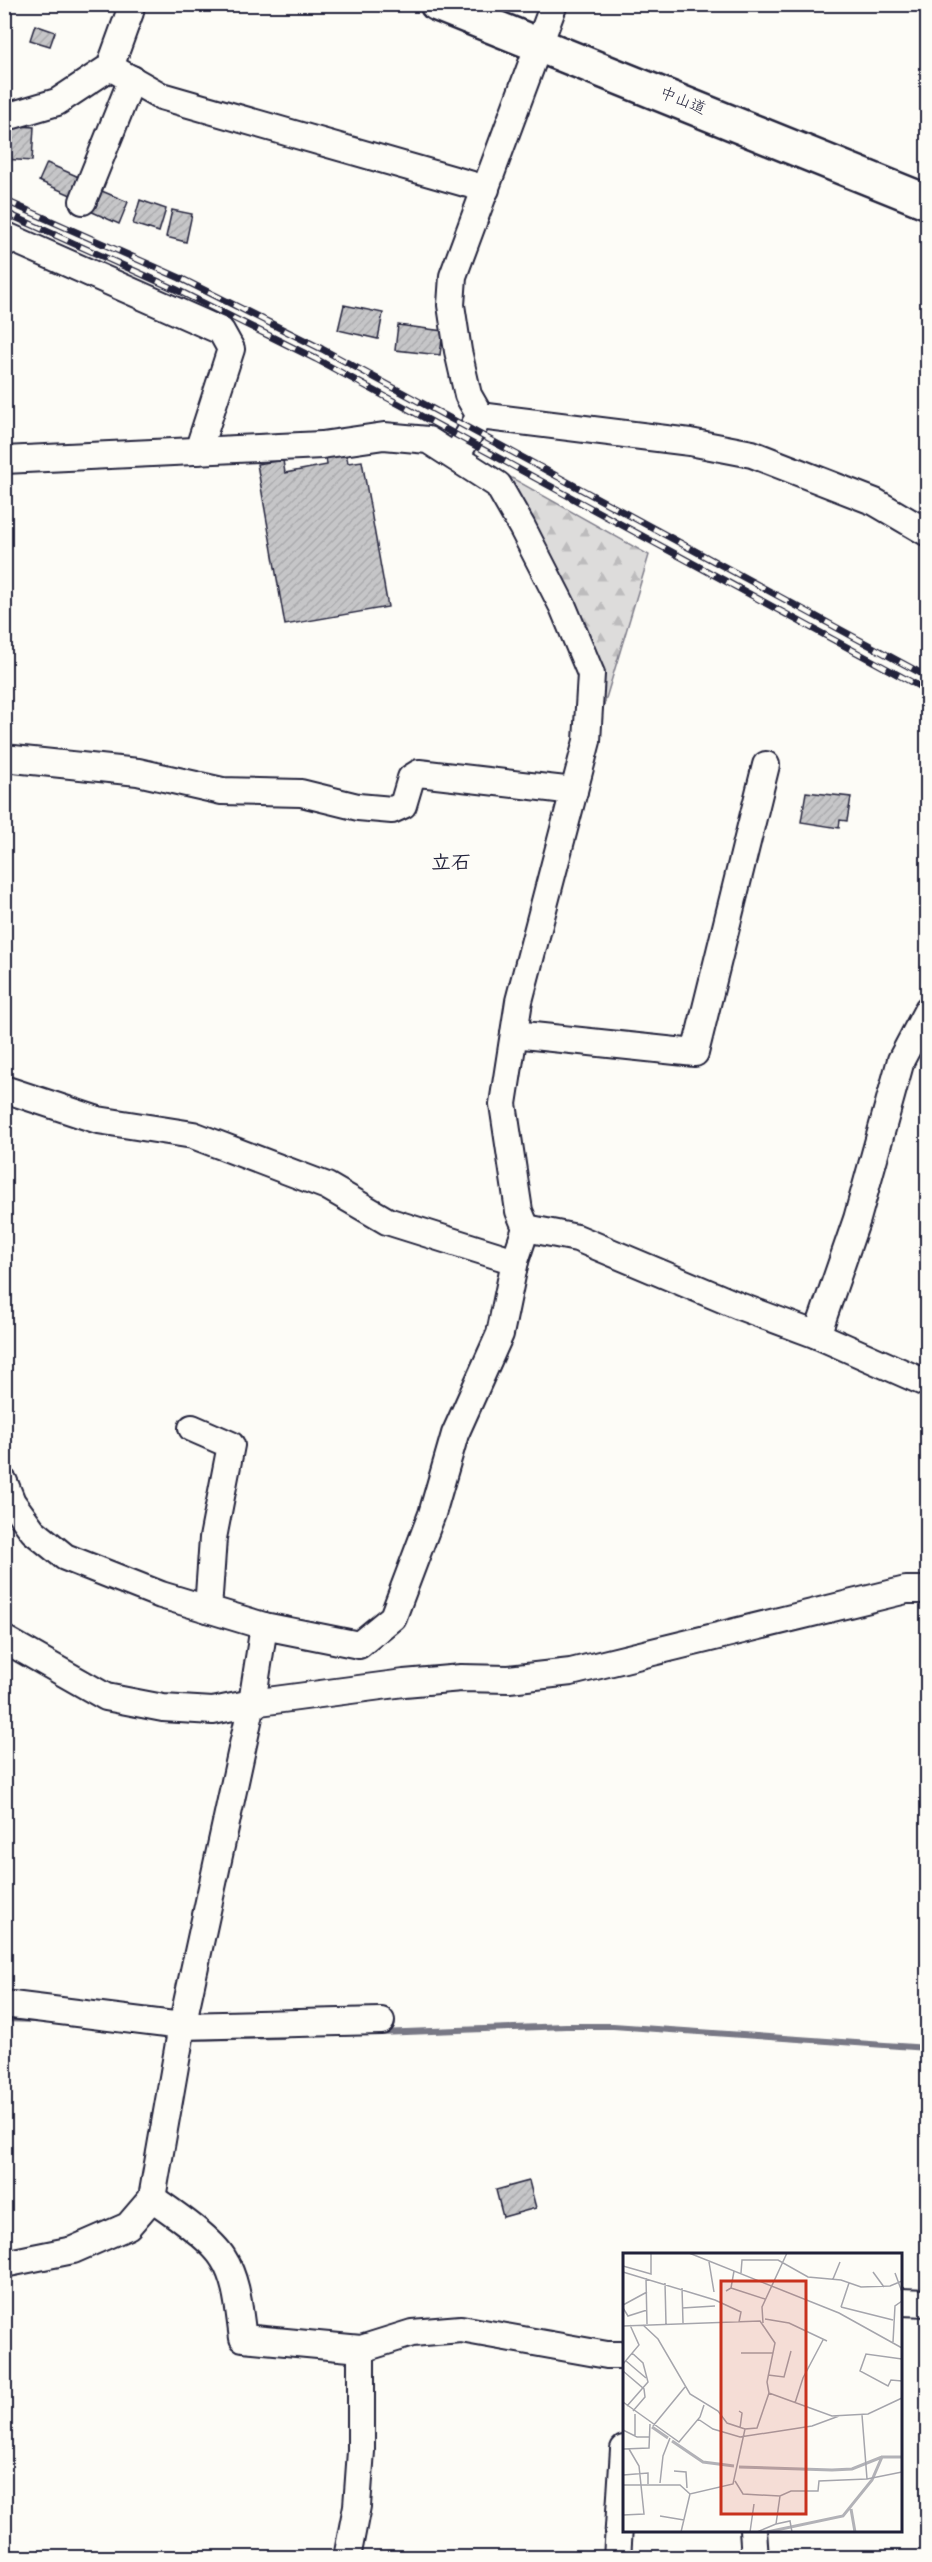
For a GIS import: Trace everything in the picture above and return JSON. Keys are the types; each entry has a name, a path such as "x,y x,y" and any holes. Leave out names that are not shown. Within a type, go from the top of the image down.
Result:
{"highway":[{"name":"中山道","path":"437,4 927,202"}],"street":[{"path":"83,201 121,73 131,4"},
{"path":"480,416 468,395 451,305 453,276 554,4"},
{"path":"4,114 13,115 57,102 121,73"},
{"path":"121,73 161,96 486,189"},
{"path":"4,235 221,331 231,349 198,452"},
{"path":"456,456 480,416"},
{"path":"480,416 690,442 752,454 875,502 927,533"},
{"path":"4,460 322,445 384,436 428,440 498,485 563,607 591,674 587,741 519,1001 503,1104 519,1210 526,1228 515,1261 500,1335 454,1434 432,1514 393,1617 359,1645 264,1626 161,1595 65,1557 33,1531 12,1502 4,1482"},
{"path":"4,758 138,772 222,791 301,793 358,807 392,810 403,805 411,778 419,773 574,791"},
{"path":"514,1034 695,1053 766,765"},
{"path":"817,1335 857,1219 901,1060 927,1009"},
{"path":"4,1089 98,1120 193,1135 327,1186 387,1221 515,1261"},
{"path":"526,1228 577,1238 739,1306 817,1335 927,1384"},
{"path":"192,1428 231,1445 213,1538 208,1609"},
{"path":"4,1639 106,1697 163,1708 213,1712 252,1703 404,1683 461,1678 509,1679 571,1672 906,1590 927,1590"},
{"path":"4,2264 74,2250 128,2226 152,2198 182,2026 252,1703 264,1626"},
{"path":"4,2004 182,2026 381,2021"},
{"path":"152,2198 186,2221 223,2257 236,2292 243,2338 361,2349 412,2333 461,2329 607,2355 623,2355"},
{"path":"902,2302 927,2303"},
{"path":"347,2558 357,2506 361,2451 361,2349"},
{"path":"617,2558 623,2465"},
{"path":"753,2532 755,2558"}],"green space":[{"path":"501,472 649,555 601,715 498,478"}],"building":[{"path":"35,25 55,32 50,46 30,40"},
{"path":"4,125 34,127 32,161 4,159"},
{"path":"47,163 81,178 73,196 39,181"},
{"path":"97,189 128,202 119,224 88,210"},
{"path":"140,200 166,209 159,232 133,224"},
{"path":"172,210 192,214 186,242 166,237"},
{"path":"344,305 383,313 378,339 338,330"},
{"path":"398,325 443,331 440,355 395,350"},
{"path":"346,453 348,463 362,461 388,607 285,625 257,464 283,460 285,473 327,465 326,456"},
{"path":"806,792 851,797 847,821 840,820 839,828 801,822"},
{"path":"529,2181 536,2208 503,2217 496,2190"}],"waterway":[{"path":"4,2019 34,2020"},
{"path":"379,2033 613,2026 928,2048"},
{"path":"187,2038 285,2036"}],"railway":[{"path":"4,200 180,278 322,349 928,677"},
{"path":"4,212 175,289 316,359 928,691"}],"district":[{"name":"立石","path":"451,865"}]}
